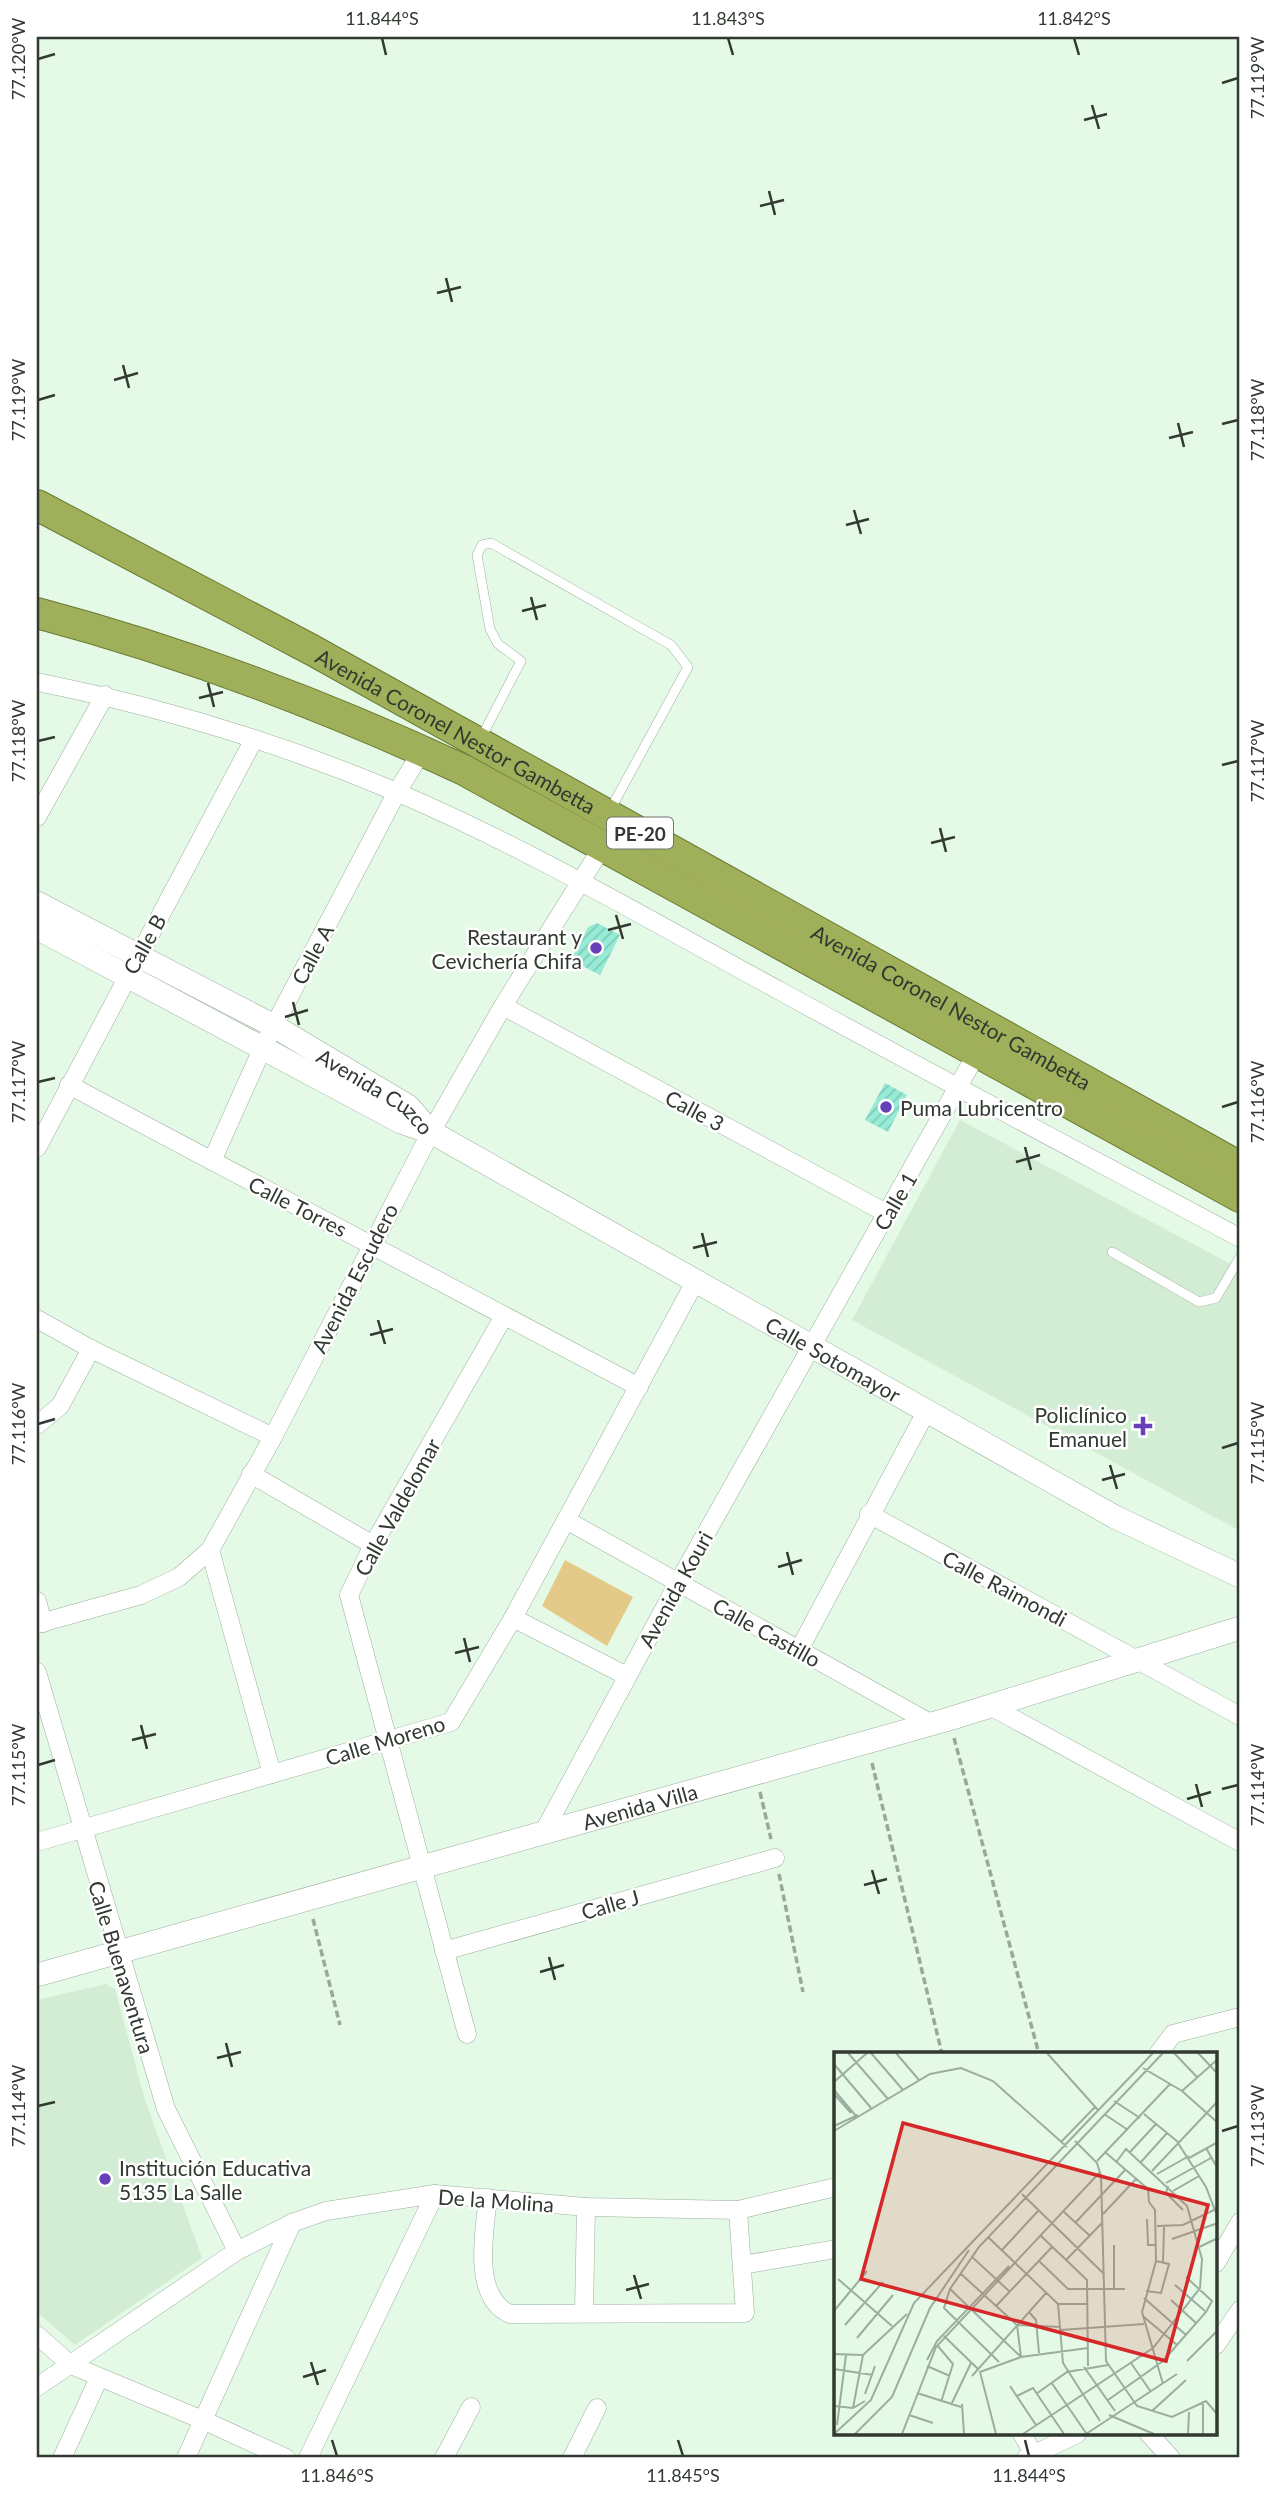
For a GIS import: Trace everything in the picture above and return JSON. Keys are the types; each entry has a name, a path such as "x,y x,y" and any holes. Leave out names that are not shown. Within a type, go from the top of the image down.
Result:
{"highway":[{"name":"Avenida Coronel Nestor Gambetta","path":"37,505 312,650 1240,1167"},
{"name":"Avenida Coronel Nestor Gambetta","path":"37,613 217,667 422,751 603,846 1240,1198"}],"street":[{"path":"37,682 105,695 317,761 397,792 580,882 959,1089 1240,1238"},
{"path":"37,817 105,695"},
{"name":"Calle B","path":"37,1149 253,741"},
{"name":"Calle A","path":"212,1161 274,1026 397,792 422,751"},
{"name":"Avenida Escudero","path":"40,1624 141,1595 179,1577 210,1550 273,1437 431,1132 503,1006 603,846"},
{"name":"Avenida Cuzco","path":"37,904 263,1048 401,1122 431,1132"},
{"name":"Avenida Cuzco","path":"37,928 274,1026 408,1106 431,1132"},
{"name":"Calle 3","path":"503,1006 888,1214"},
{"name":"Calle 1","path":"811,1347 977,1053"},
{"name":"Calle Torres","path":"69,1085 639,1387"},
{"name":"Calle Sotomayor","path":"431,1132 1115,1517 1240,1576"},
{"name":"Calle Moreno","path":"37,1842 451,1722 513,1618 696,1280"},
{"name":"Calle Valdelomar","path":"467,2034 349,1595 373,1545 504,1316"},
{"path":"37,1318 91,1349 273,1437"},
{"name":"Avenida Kouri","path":"543,1833 678,1583 811,1347"},
{"path":"37,1425 60,1406 91,1349"},
{"path":"799,1650 869,1514 927,1410"},
{"path":"251,1474 373,1545"},
{"name":"Calle Raimondi","path":"869,1514 1240,1716"},
{"name":"Calle Castillo","path":"566,1520 799,1650 941,1722"},
{"path":"210,1550 272,1774"},
{"path":"37,1601 40,1624"},
{"path":"513,1618 627,1676"},
{"name":"Avenida Villa","path":"37,1975 941,1722 1240,1628"},
{"name":"Calle Buenaventura","path":"37,1671 117,1952 166,2109 237,2250"},
{"path":"992,1707 1240,1842"},
{"name":"Calle J","path":"444,1951 775,1858"},
{"path":"1160,2052 1173,2034 1240,2017"},
{"name":"De la Molina","path":"37,2387 237,2250 292,2222 326,2211 435,2194 586,2207 738,2210 834,2187"},
{"path":"308,2458 435,2194"},
{"path":"488,2198 484,2234 487,2287 490,2300 498,2309 510,2314 745,2313 738,2210"},
{"path":"584,2312 586,2207"},
{"path":"186,2458 205,2421 292,2222"},
{"path":"1218,2260 1240,2222"},
{"path":"742,2264 834,2249"},
{"path":"1218,2342 1240,2310"},
{"path":"37,2335 71,2365 286,2458"},
{"path":"62,2458 99,2378"},
{"path":"444,2458 471,2407"},
{"path":"572,2458 597,2408"},
{"path":"1023,2436 1031,2457 1073,2436"},
{"path":"1151,2436 1171,2458"}],"lane":[{"path":"478,743 521,661 498,645 490,629 477,555 482,545 491,543 671,645 688,667 607,815"},
{"path":"1112,1252 1199,1302 1216,1298 1240,1256"}],"path":[{"path":"941,1722 1038,2052"},
{"path":"867,1742 942,2052"},
{"path":"756,1775 803,1992"},
{"path":"308,1898 340,2025"}],"shaded area":[{"name":"Policlínico Emanuel","path":"960,1120 1240,1269 1240,1531 852,1320"},
{"path":"565,1560 633,1597 607,1646 542,1606"},
{"name":"Institución Educativa 5135 La Salle","path":"106,1984 115,1989 145,2100 202,2258 75,2345 37,2312 37,2000"}],"building":[{"name":"Restaurant y Cevichería Chifa","path":"597,923 620,935 600,975 571,960 588,927"},
{"name":"Puma Lubricentro","path":"885,1083 907,1095 888,1132 865,1120"}],"place":[{"name":"Restaurant y Cevichería Chifa","path":"596,948"},
{"name":"Puma Lubricentro","path":"886,1107"},
{"name":"Policlínico Emanuel","path":"1143,1426"},
{"name":"Institución Educativa 5135 La Salle","path":"105,2179"}]}
